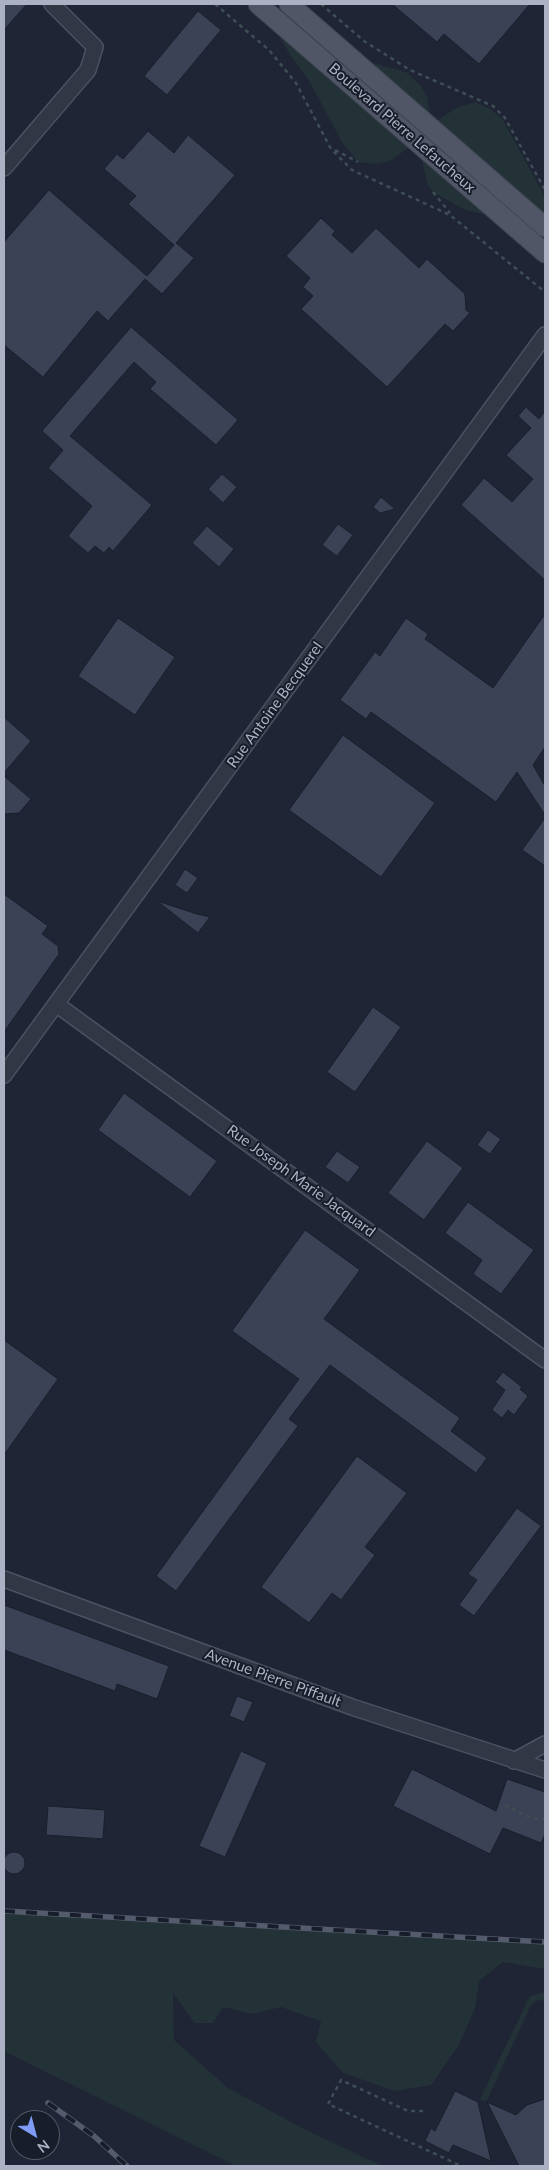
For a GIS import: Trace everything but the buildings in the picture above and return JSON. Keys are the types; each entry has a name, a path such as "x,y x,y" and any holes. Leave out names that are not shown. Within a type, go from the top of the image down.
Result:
{"main road":[{"name":"Boulevard Pierre Lefaucheux","path":"258,4 545,253"},
{"name":"Boulevard Pierre Lefaucheux","path":"289,4 545,226"},
{"path":"418,141 431,126"}],"street":[{"path":"4,168 88,70 95,46 52,4"},
{"name":"Rue Antoine Becquerel","path":"4,1075 545,335"},
{"name":"Rue Joseph Marie Jacquard","path":"56,1004 545,1360"},
{"name":"Avenue Pierre Piffault","path":"4,1579 338,1702 545,1770"},
{"path":"514,1761 545,1744"}],"path":[{"path":"215,4 269,50 296,84 331,148 352,170 450,215 545,292"},
{"path":"321,4 364,41 410,70 493,106 505,118 545,190"},
{"path":"331,148 358,162"},
{"path":"433,192 450,215"},
{"path":"505,1805 524,1815 536,1819 545,1819"},
{"path":"423,2112 408,2111 341,2080 328,2104 459,2164"}],"shaded area":[{"path":"263,8 418,141 390,161 375,164 358,162 342,142 308,79 292,58"},
{"path":"352,58 406,72 420,85 427,96 431,125 456,108 475,102 492,110 503,120 545,197 545,227"},
{"path":"418,141 506,219 465,210 433,192 427,183"},
{"path":"4,1911 545,1942 545,1969 503,1962 479,1981 475,2009 458,2046 431,2085 395,2091 343,2073 316,2042 321,2021 281,2007 253,2014 223,2007 213,2023 195,2023 173,1993 174,2040 228,2088 304,2129 382,2166 236,2166 4,2051"},
{"path":"545,1992 545,2001 538,2000 531,2005 486,2102 480,2099 530,1996"}],"railway":[{"path":"4,1911 545,1942"},
{"path":"48,2103 94,2136 127,2166"}]}
